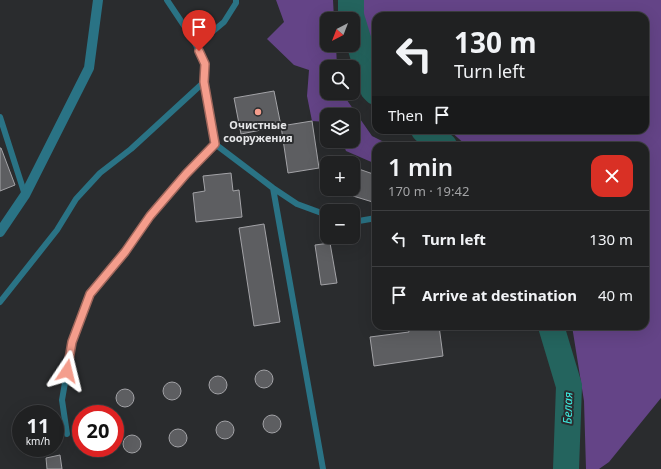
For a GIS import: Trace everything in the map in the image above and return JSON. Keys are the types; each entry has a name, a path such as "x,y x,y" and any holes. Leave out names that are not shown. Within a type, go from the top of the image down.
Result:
{"street":[{"path":"0,232 25,195 89,68 98,0"}],"lane":[{"path":"167,0 193,39 205,64 204,82 215,144 273,188 297,204 320,212"},
{"path":"193,39 212,32 224,22 236,3 236,0"},
{"path":"0,302 57,230 76,199 100,173 131,149 204,82"},
{"path":"0,117 25,195"},
{"path":"67,434 62,400 72,342 90,294 125,252 150,216 186,174 215,144"},
{"path":"273,188 323,469"},
{"path":"360,221 372,219"}],"shaded area":[{"path":"276,0 333,0 334,12 320,12 320,52 336,52 337,60 320,60 320,100 347,100 352,108 320,108 320,122 312,121 307,96 309,70 294,65 267,39 284,22"},
{"path":"364,0 661,0 661,398 609,462 599,469 586,469 584,401 573,330 649,330 649,142 462,142 454,134 649,134 649,12 372,12 372,43 362,14"},
{"path":"360,119 372,136 384,142 372,142 372,162 346,151 345,148 360,148"}],"building":[{"name":"Очистные сооружения","path":"274,91 281,126 241,134 234,98"},
{"path":"312,121 319,168 288,173 281,126"},
{"path":"0,148 15,185 0,191"},
{"path":"360,169 372,174 372,202 353,196 360,196"},
{"path":"231,173 233,191 239,190 242,217 196,222 193,193 205,191 203,176"},
{"path":"264,224 280,322 254,326 239,228"},
{"path":"330,244 337,283 321,285 315,245"},
{"path":"409,330 440,330 443,356 374,366 370,337 409,332"},
{"path":"264,370 268,371 272,375 272,383 268,387 264,388 260,387 256,383 255,379 256,375 260,371"},
{"path":"218,376 224,379 227,385 224,391 218,394 212,391 209,385 212,379"},
{"path":"168,382 176,382 181,387 179,398 176,400 168,400 163,395 163,387"},
{"path":"125,389 133,395 134,398 131,404 125,407 124,405 119,404 116,398 119,392"},
{"path":"272,415 278,418 281,424 278,430 272,433 266,430 263,424 266,418"},
{"path":"225,421 231,424 234,430 231,436 225,439 219,436 216,430 219,424"},
{"path":"178,429 184,432 187,438 184,444 178,447 172,444 169,438 172,432"},
{"path":"129,436 135,436 140,441 140,447 135,452 129,452 124,447 124,441"},
{"path":"60,457 62,469 47,469 46,458"}],"waterway":[{"name":"Белая","path":"351,0 351,12"},
{"name":"Белая","path":"360,45 372,86"},
{"name":"Белая","path":"429,134 439,142"},
{"name":"Белая","path":"552,330 569,386 566,469"}],"place":[{"name":"Очистные сооружения","path":"258,112"}],"route":[{"path":"67,371 72,342 90,294 125,252 150,216 186,174 215,144 204,82 205,64 199,51"}]}
